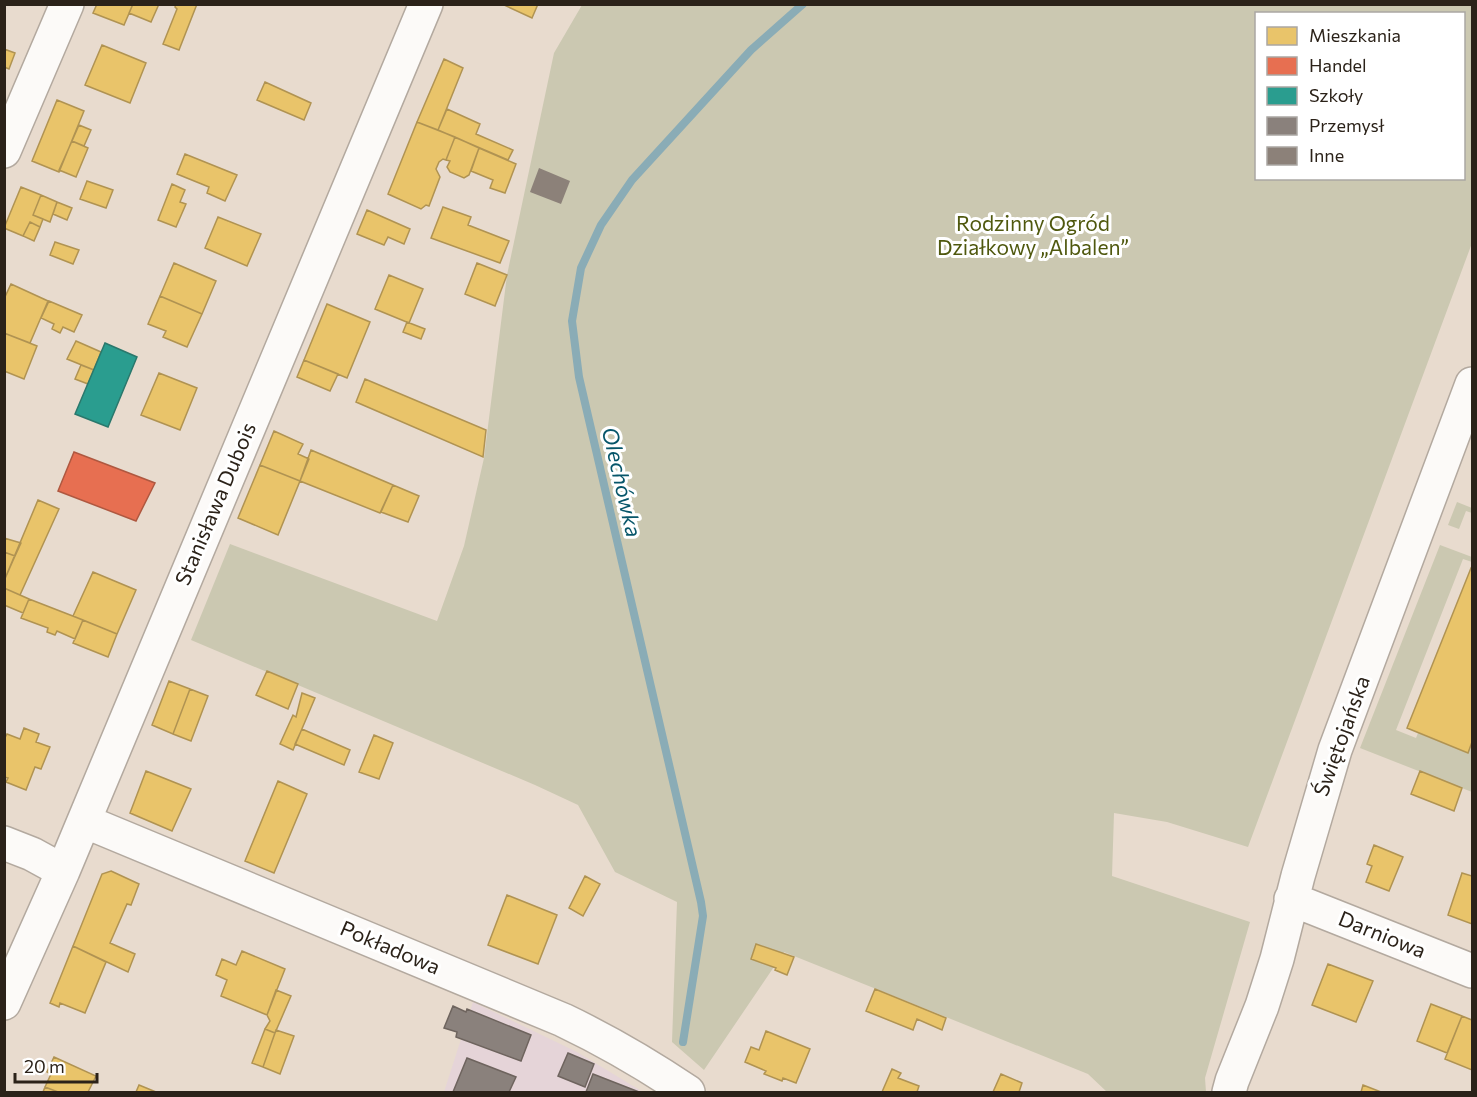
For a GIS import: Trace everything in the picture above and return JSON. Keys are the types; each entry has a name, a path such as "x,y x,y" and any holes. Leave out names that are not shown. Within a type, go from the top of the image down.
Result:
{"street":[{"path":"7,139 66,4"},
{"name":"Stanisława Dubois","path":"4,1003 63,871 426,4"},
{"name":"Świętojańska","path":"1229,1092 1277,959 1291,899 1335,750 1473,384"},
{"name":"Pokładowa","path":"84,821 563,1020 612,1044 688,1092"},
{"path":"4,843 63,871"},
{"name":"Darniowa","path":"1291,899 1473,971"}],"shaded area":[{"path":"473,1002 577,1052 643,1092 444,1092"}],"green space":[{"name":"Rodzinny Ogród Działkowy „Albalen”","path":"582,5 1472,5 1472,243 1248,847 1167,822 1114,813 1112,876 1250,922 1205,1078 1206,1092 1107,1092 1088,1074 784,952 704,1070 672,1042 677,902 615,872 578,805 191,640 230,544 437,621 464,546 484,458 507,275 554,53"},
{"path":"1457,502 1472,508 1472,513 1466,511 1459,529 1448,525"},
{"path":"1440,545 1472,557 1472,562 1463,559 1396,730 1416,738 1418,733 1468,753 1472,742 1472,792 1360,748"}],"building: Mieszkania":[{"path":"97,4 133,4 124,25 93,13"},
{"path":"133,4 159,4 151,22 129,13"},
{"path":"176,4 197,4 179,50 163,44 177,9"},
{"path":"502,4 538,4 532,18"},
{"path":"102,45 146,63 130,103 85,85"},
{"path":"4,49 15,53 9,69 4,67"},
{"path":"444,59 463,68 438,130 417,122"},
{"path":"265,82 311,103 304,120 257,100"},
{"path":"57,100 84,111 59,172 32,161"},
{"path":"447,109 480,124 476,134 513,150 508,160 438,130"},
{"path":"417,122 455,137 446,160 439,162 436,169 440,177 429,206 426,205 421,209 388,194"},
{"path":"79,125 91,130 84,146 72,141"},
{"path":"455,137 479,148 469,175 464,178 450,172 447,167 450,161 446,160"},
{"path":"72,141 88,148 76,177 59,170"},
{"path":"479,148 516,164 505,193 490,188 493,180 471,171"},
{"path":"185,154 237,175 225,201 207,193 209,187 177,174"},
{"path":"87,181 113,190 106,208 80,199"},
{"path":"172,184 185,190 180,202 186,204 176,227 158,220"},
{"path":"21,187 41,195 33,215 43,219 40,227 30,222 23,236 4,228"},
{"path":"41,195 57,202 50,222 33,215"},
{"path":"57,202 72,208 67,220 53,214"},
{"path":"443,207 471,217 468,225 509,241 500,263 431,238"},
{"path":"367,210 410,229 404,244 388,237 384,245 357,234"},
{"path":"218,217 261,234 247,266 205,248"},
{"path":"30,222 40,227 34,241 23,236"},
{"path":"55,242 79,250 73,264 50,255"},
{"path":"174,263 216,281 202,314 160,296"},
{"path":"477,263 507,275 495,306 465,294"},
{"path":"389,275 423,289 409,323 375,309"},
{"path":"11,284 48,301 30,343 4,333 4,299"},
{"path":"160,296 202,314 187,347 163,337 166,331 148,324"},
{"path":"49,301 82,315 74,332 63,327 60,333 52,329 54,324 41,318"},
{"path":"327,304 370,322 347,378 304,360"},
{"path":"407,322 425,329 421,339 403,332"},
{"path":"4,333 37,346 24,379 4,371"},
{"path":"76,341 101,352 94,370 67,359"},
{"path":"304,360 338,374 330,391 297,377"},
{"path":"81,365 94,370 88,384 75,379"},
{"path":"159,373 197,388 180,430 141,415"},
{"path":"365,379 486,430 483,457 356,402"},
{"path":"274,431 303,444 298,454 309,459 300,481 260,465"},
{"path":"311,450 393,485 380,513 300,481"},
{"path":"260,465 300,481 278,535 238,518"},
{"path":"393,485 419,496 408,522 381,512"},
{"path":"38,500 59,509 20,595 4,588 4,581"},
{"path":"4,538 21,543 15,556 4,552"},
{"path":"4,552 15,556 4,581"},
{"path":"1471,568 1472,742 1468,753 1407,728"},
{"path":"93,572 136,590 117,634 73,616"},
{"path":"4,588 29,599 23,613 4,605"},
{"path":"29,599 83,620 75,639 57,631 55,635 47,632 48,628 21,618"},
{"path":"83,620 117,634 108,657 73,643"},
{"path":"267,671 298,684 288,709 256,695"},
{"path":"169,681 190,689 173,734 152,725"},
{"path":"190,689 208,696 191,741 173,734"},
{"path":"302,693 315,698 293,750 280,744 293,715 296,717"},
{"path":"24,728 39,734 36,742 50,747 41,769 35,767 26,790 6,782 8,778 4,777 4,739 7,734 20,739"},
{"path":"302,729 350,750 344,765 295,744"},
{"path":"374,735 393,743 379,779 359,772"},
{"path":"146,771 191,789 172,831 130,813"},
{"path":"1420,771 1462,788 1454,811 1411,794"},
{"path":"278,781 307,794 274,873 245,861"},
{"path":"1374,845 1403,857 1389,891 1366,882 1372,866 1367,864"},
{"path":"111,871 139,884 131,905 127,904 110,943 135,954 128,972 73,946 102,874"},
{"path":"1462,873 1472,876 1472,924 1448,915"},
{"path":"585,876 600,884 583,916 569,908"},
{"path":"507,895 557,915 538,964 488,945"},
{"path":"756,944 794,957 787,975 775,970 776,968 751,959"},
{"path":"73,946 106,962 85,1013 60,1003 59,1007 50,1003"},
{"path":"242,951 285,969 267,1015 221,996 227,980 216,975 222,959 236,965"},
{"path":"1328,964 1373,981 1356,1022 1312,1005"},
{"path":"875,989 946,1018 942,1030 917,1019 913,1030 866,1011"},
{"path":"276,990 291,996 275,1033 265,1029 270,1021 267,1015"},
{"path":"1431,1004 1462,1016 1447,1053 1417,1041"},
{"path":"1462,1016 1472,1020 1472,1070 1445,1059"},
{"path":"265,1029 275,1033 263,1067 252,1063"},
{"path":"276,1030 294,1036 280,1074 263,1067"},
{"path":"766,1031 810,1049 796,1083 783,1078 782,1081 764,1074 766,1071 745,1062 751,1047 759,1050"},
{"path":"54,1057 96,1076 88,1092 58,1092 45,1087 51,1074 47,1072"},
{"path":"892,1069 901,1073 898,1078 919,1086 917,1092 882,1092"},
{"path":"1001,1074 1022,1083 1019,1092 993,1092"},
{"path":"139,1085 156,1092 136,1092"},
{"path":"1363,1085 1381,1092 1361,1092"},
{"path":"45,1087 58,1092 43,1092"}],"building: Handel":[{"path":"74,452 155,483 136,521 58,491"}],"building: Szkoły":[{"path":"105,343 137,357 108,427 75,414"}],"building: Przemysł":[{"path":"453,1006 466,1012 467,1009 531,1035 521,1061 456,1037 457,1032 444,1028"},
{"path":"568,1053 594,1064 585,1087 558,1076"},
{"path":"467,1058 516,1077 509,1092 453,1092"},
{"path":"593,1074 639,1092 586,1092"}],"building: Inne":[{"path":"539,168 570,181 561,204 530,192"}],"waterway":[{"name":"Olechówka","path":"683,1042 703,916 701,902 579,377 572,321 581,268 601,225 632,180 751,50 803,4"}]}
